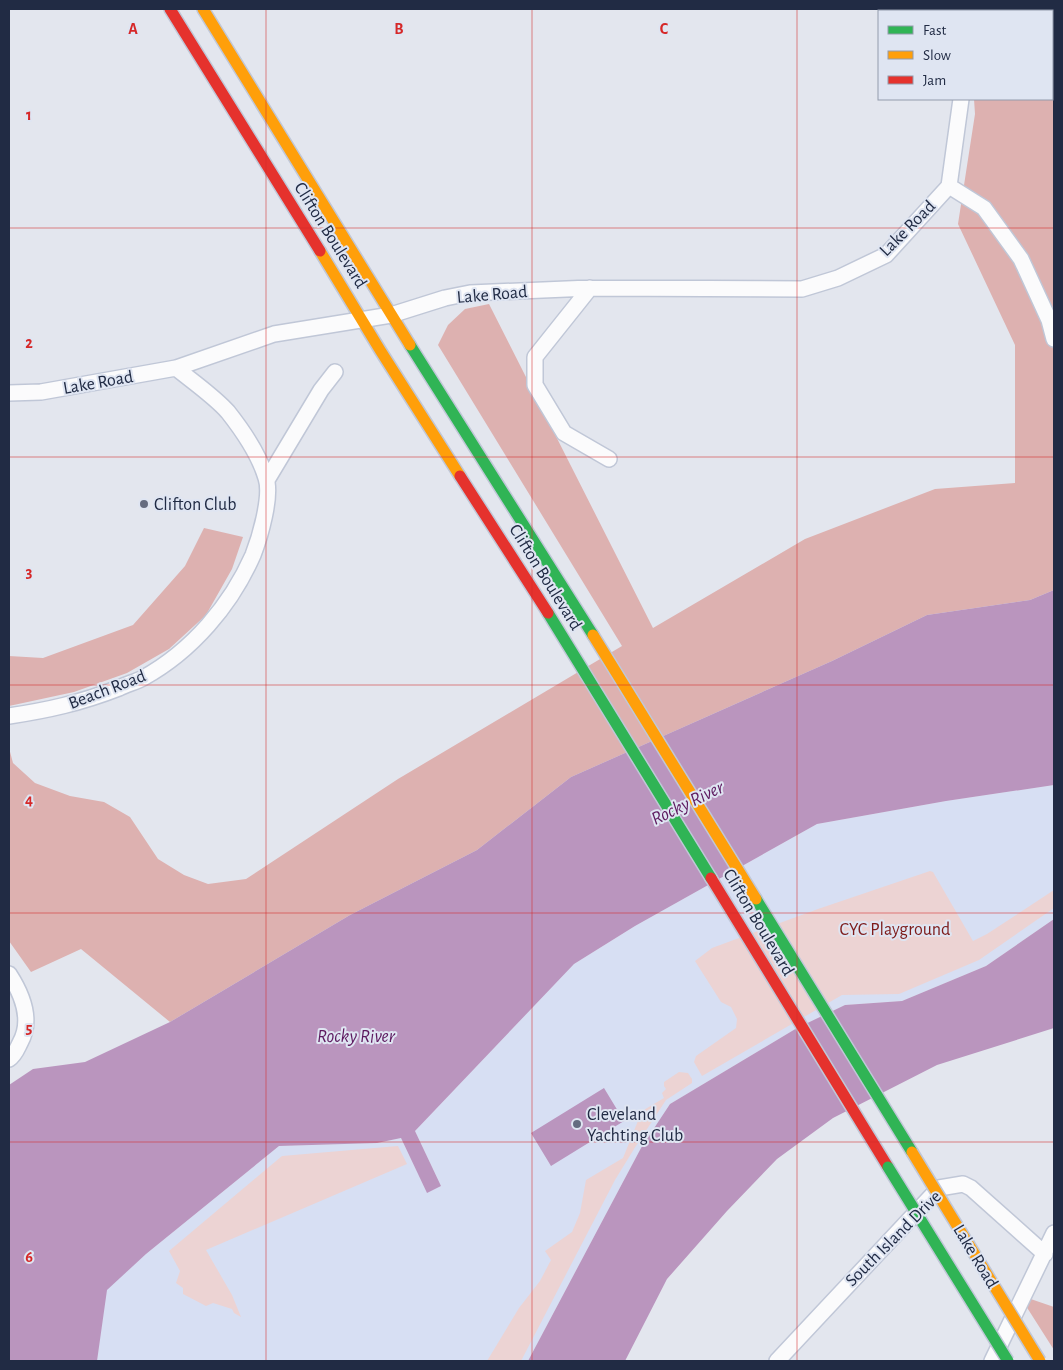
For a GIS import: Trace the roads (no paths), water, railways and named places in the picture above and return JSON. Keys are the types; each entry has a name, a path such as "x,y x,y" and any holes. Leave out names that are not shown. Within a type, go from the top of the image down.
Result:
{"main road":[{"name":"Clifton Boulevard","path":"170,9 361,319 561,633 888,1167"},
{"name":"Clifton Boulevard","path":"204,9 391,315 584,620 912,1152"},
{"name":"Lake Road","path":"912,1152 1040,1361"},
{"name":"Lake Road","path":"888,1167 1008,1361"}],"street":[{"path":"961,100 949,186 984,208 1021,259 1049,320 1054,339"},
{"name":"Lake Road","path":"9,393 41,392 176,368 274,334 391,315 445,298 470,293 590,288 802,289 838,278 886,255 949,186"},
{"path":"590,288 535,357 535,385 564,433 609,459"},
{"name":"Beach Road","path":"9,716 46,710 86,700 143,678 177,654 205,628 224,606 246,571 257,544 265,515 267,480 257,454 227,411 176,368"},
{"name":"Beach Road","path":"267,480 321,390 335,372"},
{"path":"9,974 19,990 26,1014 24,1036 14,1055 9,1059"},
{"name":"South Island Drive","path":"777,1361 939,1188 963,1184 971,1188 1045,1254"},
{"path":"992,1361 1054,1233"}],"water":[{"name":"Rocky River","path":"1054,590 1054,785 946,801 817,824 635,926 574,964 415,1131 441,1186 427,1193 401,1138 377,1143 279,1146 146,1254 107,1290 97,1361 9,1361 9,1085 33,1069 85,1062 170,1022 350,915 477,850 571,777 832,661 927,615 1030,600"},
{"path":"1054,919 1054,1028 937,1065 833,1118 777,1159 727,1211 667,1279 625,1361 528,1361 641,1148 670,1104 797,1028 845,1005 902,1001 986,966"},
{"path":"604,1088 624,1121 551,1166 531,1133"}],"railway":[{"path":"1053,93 1054,98"}],"place":[{"name":"Clifton Club","path":"144,504"},
{"name":"Cleveland Yachting Club","path":"577,1124"}],"park label":[{"name":"CYC Playground","path":"895,929"}]}
